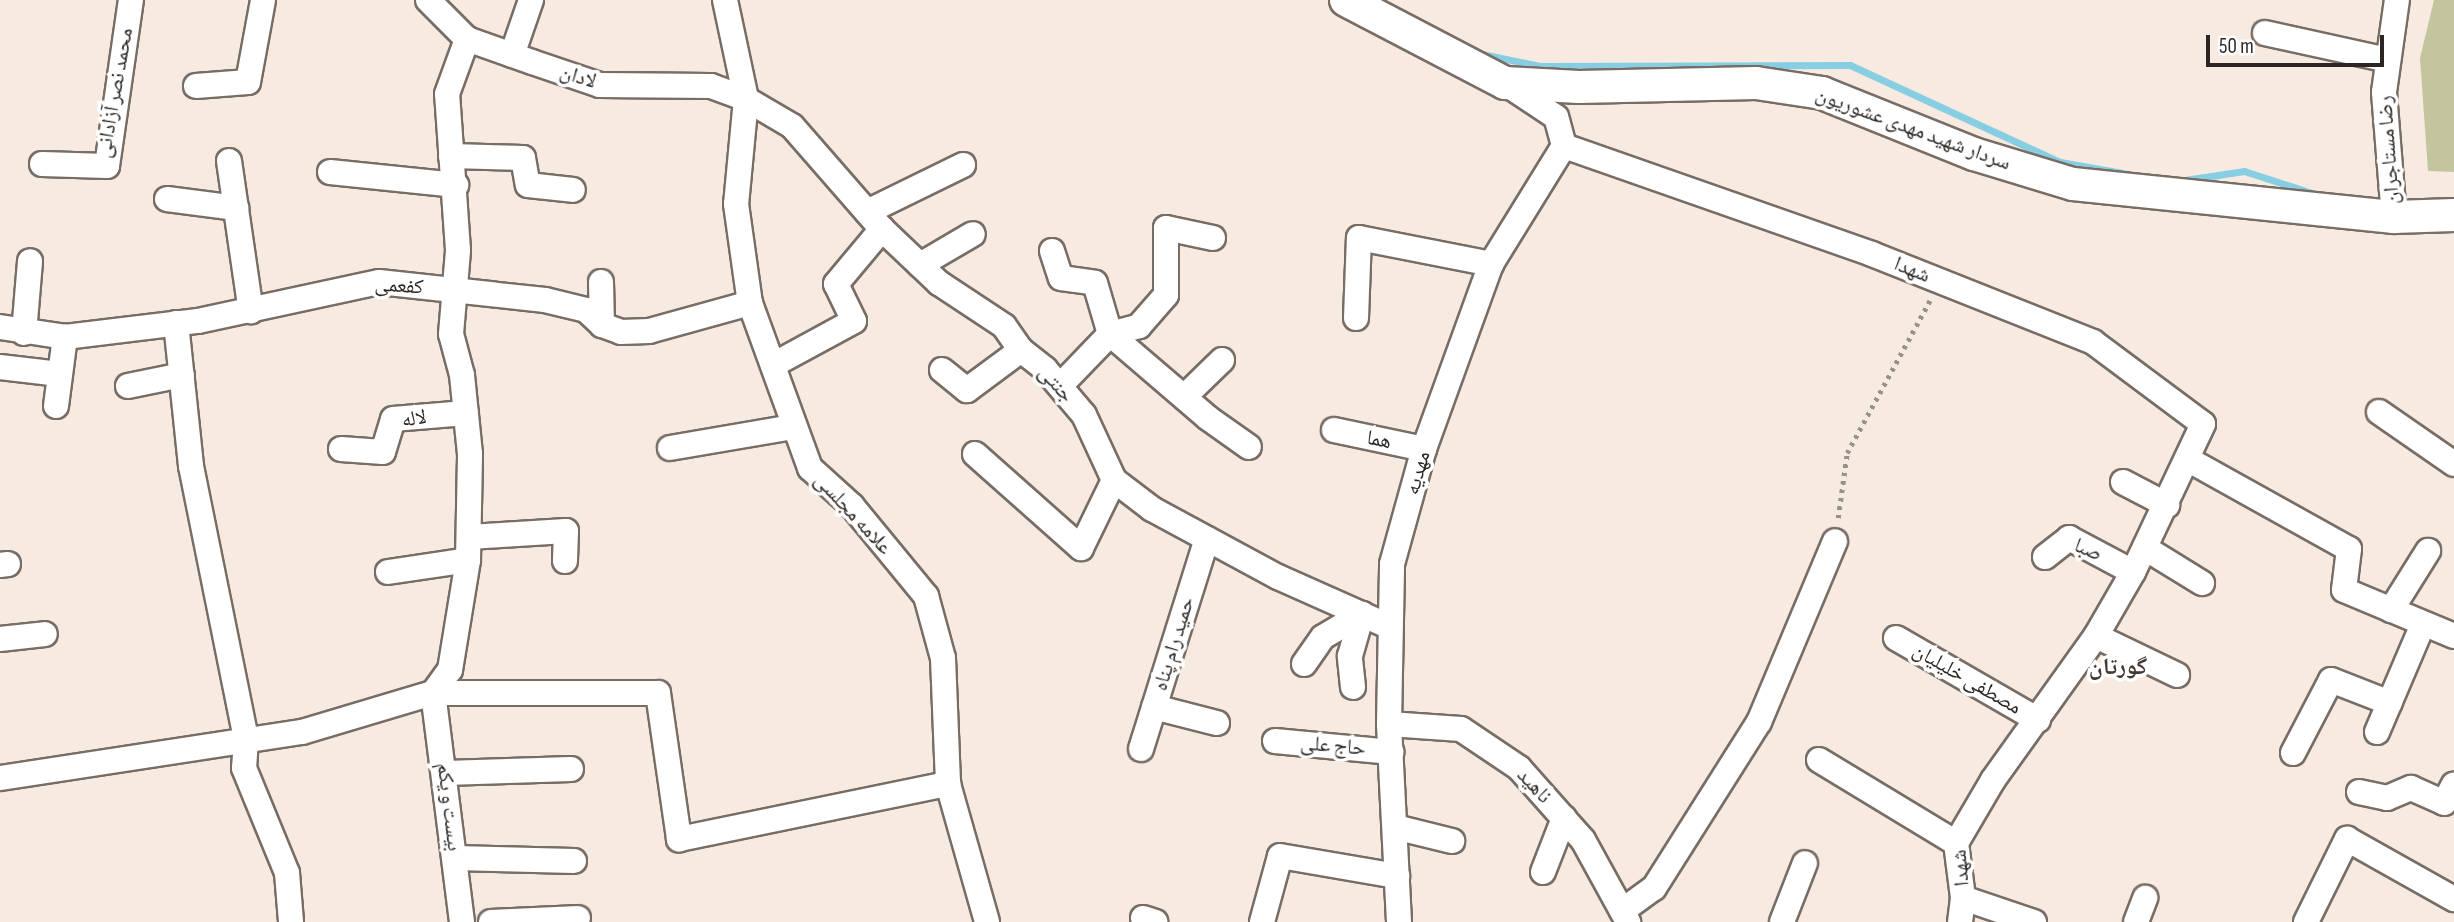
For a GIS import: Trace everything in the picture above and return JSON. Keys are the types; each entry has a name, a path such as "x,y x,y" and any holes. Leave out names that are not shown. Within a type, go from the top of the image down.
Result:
{"street":[{"name":"محمد نصر آزادانی","path":"41,164 107,166 131,0"},
{"path":"196,86 248,82 263,0"},
{"name":"لادان","path":"428,0 467,39 600,85 710,86 746,99"},
{"path":"512,55 531,0"},
{"name":"سردار شهید مهدی عشوریون","path":"1346,0 1505,83 1579,87 1756,83 1809,91 1974,153 2073,184 2394,217 2454,215"},
{"name":"رضا مستاجران","path":"2394,217 2384,92 2397,0"},
{"name":"علامه مجلسی","path":"729,1 746,99 736,204 750,303 810,468 852,506 926,596 943,658 948,784 987,922"},
{"path":"2265,33 2388,60"},
{"path":"433,693 450,670 469,549 466,413 452,334 452,291 458,250 456,184 447,94 467,39"},
{"path":"1505,83 1556,117 1564,146"},
{"name":"جنتی","path":"746,99 792,126 875,220 939,283 1004,326 1021,350 1060,387 1084,415 1114,480 1152,509 1207,539 1388,626"},
{"name":"مهدیه","path":"1399,922 1389,724 1388,626 1392,564 1424,449 1491,264 1564,146"},
{"name":"شهدا","path":"1564,146 1943,282 2093,342 2203,424 2167,505 2096,636 1993,780 1956,843 1963,898 1960,922"},
{"path":"452,156 523,158 528,185 573,190"},
{"path":"229,161 251,311"},
{"path":"773,365 854,321 836,284 875,220 963,165"},
{"path":"330,172 456,184"},
{"path":"167,200 236,208"},
{"path":"1060,387 1110,334 1139,326 1166,295 1166,228 1213,238"},
{"path":"920,265 973,234"},
{"path":"1356,318 1359,238 1491,264"},
{"path":"1052,251 1061,278 1096,283 1110,334 1249,447"},
{"path":"12,330 30,261"},
{"name":"کفعمی","path":"12,330 65,337 176,323 251,311 379,282 545,300 586,310 602,325 621,331 649,331 750,303"},
{"path":"601,282 602,325"},
{"path":"176,323 191,466 246,740 244,768 287,873 291,922"},
{"path":"56,406 65,337"},
{"path":"942,370 967,390 1021,350"},
{"path":"1185,397 1222,360"},
{"path":"0,367 60,374"},
{"path":"128,386 182,375"},
{"path":"2379,412 2454,464"},
{"name":"لاله","path":"341,449 383,452 393,419 466,413"},
{"path":"670,448 793,427"},
{"name":"هما","path":"1334,430 1424,449"},
{"path":"975,454 1081,548 1114,480"},
{"path":"2189,460 2349,549 2344,590 2454,636"},
{"path":"2123,482 2167,505"},
{"path":"388,572 469,549 566,531 565,561"},
{"name":"صبا","path":"2045,557 2069,538 2133,572"},
{"name":"حمید رام پناه","path":"1141,750 1207,539"},
{"path":"1625,916 1654,888 1759,722 1835,541"},
{"path":"2145,548 2202,583"},
{"path":"2391,610 2428,551"},
{"path":"1304,664 1323,637 1362,614"},
{"path":"1353,687 1350,656 1362,614"},
{"path":"2378,732 2423,624"},
{"path":"0,639 45,634"},
{"path":"2096,636 2177,674"},
{"name":"مصطفی خلیلیان","path":"1896,638 2038,720"},
{"path":"2293,753 2331,680 2390,702"},
{"path":"0,778 302,732 433,693 658,693 679,839 948,784"},
{"name":"بیست و یکم","path":"433,693 462,922"},
{"path":"1154,707 1217,723"},
{"name":"ناهید","path":"1389,724 1461,729 1519,768 1583,840 1625,916"},
{"name":"حاج علی","path":"1275,741 1391,752"},
{"path":"1819,760 1956,843"},
{"path":"445,773 571,769"},
{"path":"2359,792 2386,798 2412,788 2444,803 2454,784"},
{"path":"1543,872 1564,818"},
{"path":"1395,827 1452,841"},
{"path":"2306,922 2347,839 2454,899"},
{"path":"1262,922 1280,856 1397,876"},
{"path":"455,858 575,861"},
{"path":"1782,922 1805,863"},
{"path":"1963,898 2034,922"},
{"path":"2136,922 2145,898"},
{"path":"491,922 578,918"}],"path":[{"path":"1835,541 1847,453 1915,322 1943,282"}],"green space":[{"path":"2434,0 2454,0 2454,172 2428,171 2420,58"}],"waterway":[{"path":"1477,53 1540,66 1850,65 2060,162 2128,174"},
{"path":"2178,181 2244,171 2318,195"}],"district":[{"name":"گورتان","path":"2118,667"}]}
